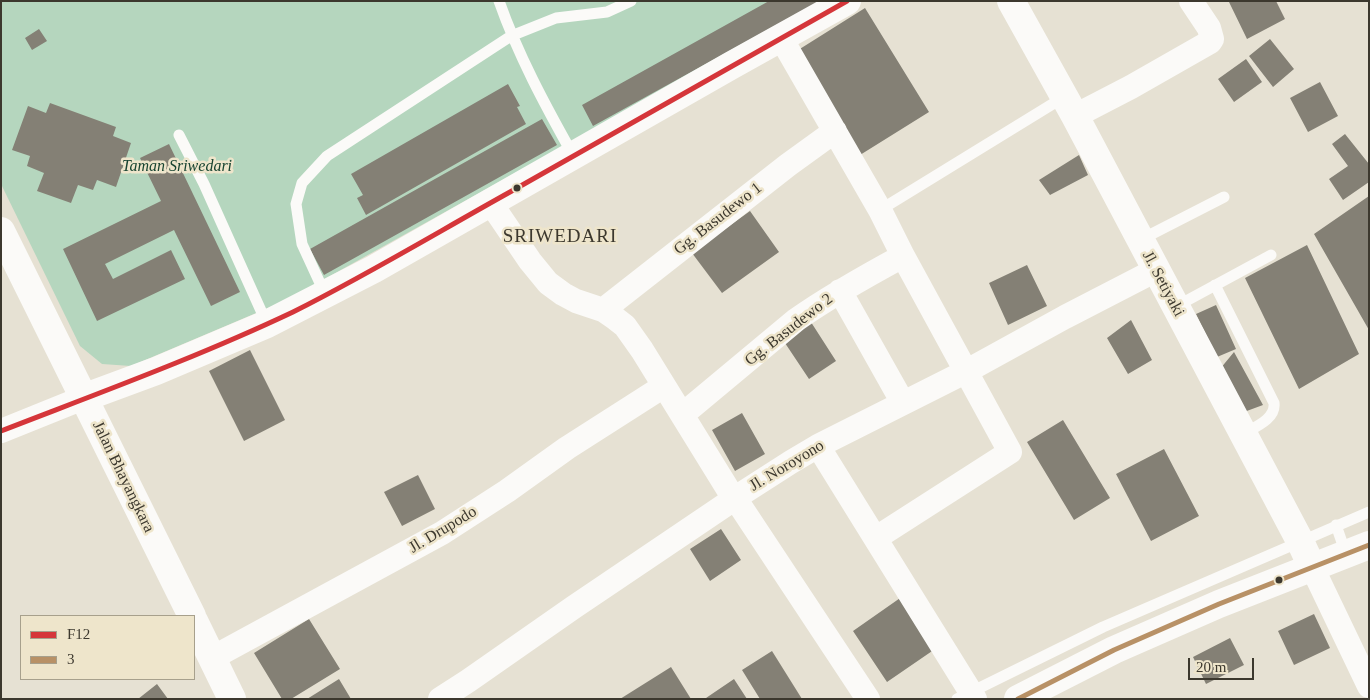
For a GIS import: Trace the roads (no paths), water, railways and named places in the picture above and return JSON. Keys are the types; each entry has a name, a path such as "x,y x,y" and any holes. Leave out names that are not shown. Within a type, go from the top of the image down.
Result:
{"main road":[{"path":"83,398 156,371 267,324 374,269 847,1"},
{"name":"Jl. Setiyaki","path":"1011,1 1070,106 1312,567"},
{"name":"Jalan Bhayangkara","path":"1,231 192,615"},
{"path":"1018,699 1114,650 1215,592 1312,567 1357,549"},
{"path":"195,623 232,699"}],"street":[{"path":"1070,106 1131,87 1210,42 1212,39 1209,28 1191,1"},
{"path":"781,38 880,210 965,372 1010,452 876,538"},
{"name":"Gg. Basudewo 1","path":"603,310 788,164 835,131"},
{"path":"490,202 548,284 576,301 603,310 625,326 638,343 735,499 868,699"},
{"name":"Gg. Basudewo 2","path":"682,415 796,320 840,291 903,256"},
{"name":"Jl. Noroyono","path":"440,699 783,466 1156,270"},
{"path":"840,291 903,403"},
{"name":"Jl. Drupodo","path":"212,658 442,533 507,491 566,448 664,386"},
{"path":"1,431 83,398"},
{"path":"818,446 876,538 968,697"},
{"path":"1312,567 1368,682"}],"lane":[{"path":"498,1 511,36 539,95 573,155"},
{"path":"325,294 302,244 296,204 302,183 327,156 511,36 556,18 607,12 631,1"},
{"path":"880,210 1070,106"},
{"path":"179,135 204,184 267,324"},
{"path":"1140,240 1224,197"},
{"path":"1175,307 1271,255"},
{"path":"1216,285 1275,408 1270,417 1243,434"},
{"path":"968,697 1103,627 1215,592 1300,541 1369,512"},
{"path":"1336,525 1357,549"}],"district":[{"name":"SRIWEDARI","path":"560,237"}],"park label":[{"name":"Taman Sriwedari","path":"177,167"}]}
